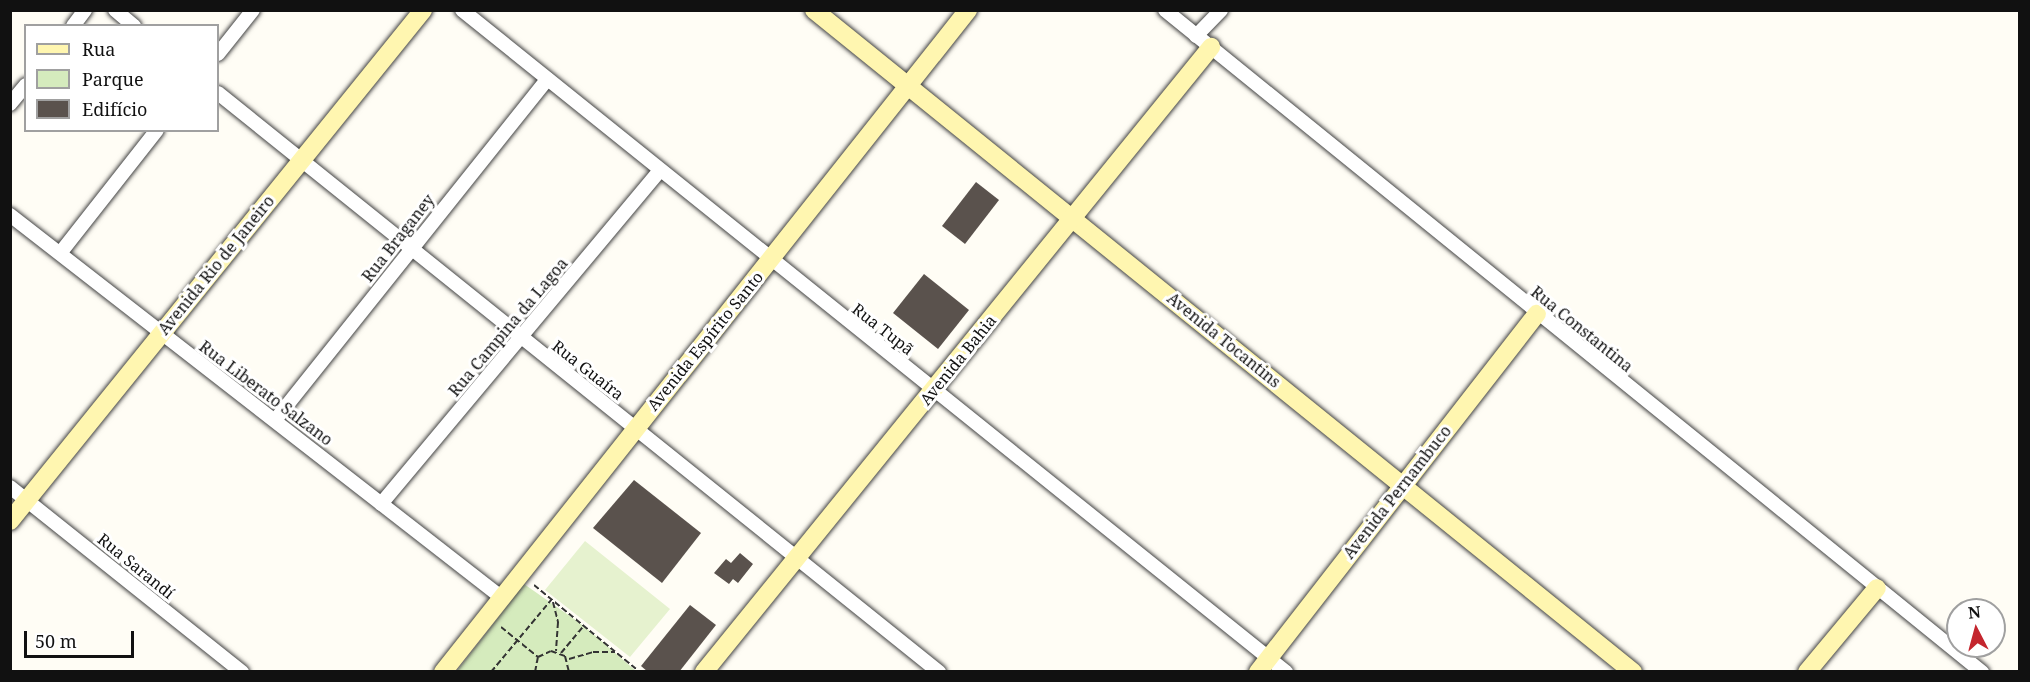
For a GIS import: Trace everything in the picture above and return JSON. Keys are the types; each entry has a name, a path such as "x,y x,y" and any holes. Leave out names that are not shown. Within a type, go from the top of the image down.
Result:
{"street":[{"path":"74,24 85,10"},
{"path":"115,10 132,24"},
{"path":"219,53 253,10"},
{"name":"Avenida Rio de Janeiro","path":"10,521 423,10"},
{"name":"Rua Tupã","path":"462,10 770,261 934,390 1264,665 1286,672"},
{"name":"Avenida Tocantins","path":"814,10 1403,483 1633,672"},
{"name":"Avenida Espírito Santo","path":"443,672 968,10"},
{"name":"Rua Constantina","path":"1165,10 1877,588 1966,667 1982,672"},
{"path":"1196,36 1221,10"},
{"name":"Avenida Bahia","path":"704,672 1211,47"},
{"name":"Rua Braganey","path":"276,419 547,79"},
{"path":"10,104 24,87"},
{"name":"Rua Guaíra","path":"219,94 939,672"},
{"path":"61,252 155,132"},
{"name":"Rua Campina da Lagoa","path":"381,504 660,170"},
{"name":"Rua Liberato Salzano","path":"10,215 61,252 160,334 276,419 501,597"},
{"name":"Avenida Pernambuco","path":"1264,665 1403,483 1537,314"},
{"name":"Rua Sarandí","path":"10,487 242,672"},
{"path":"1807,672 1877,588"}],"path":[{"path":"520,574 640,672"},
{"path":"491,672 552,599"},
{"path":"552,599 558,622 556,651"},
{"path":"487,616 538,657"},
{"path":"561,653 584,626"},
{"path":"538,657 556,651 561,653 567,660 569,672"},
{"path":"567,660 593,652 615,652"},
{"path":"535,672 538,657"}],"green space":[{"path":"585,541 670,609 630,657 545,590"},
{"path":"524,584 584,626 636,671 457,671"}],"building":[{"path":"976,182 999,200 965,244 942,226"},
{"path":"924,274 969,310 938,349 893,313"},
{"path":"634,480 701,533 662,583 593,528"},
{"path":"740,553 753,564 738,583 733,579 729,584 714,573 726,559 731,563"},
{"path":"690,605 716,625 679,672 648,672 641,666"}]}
